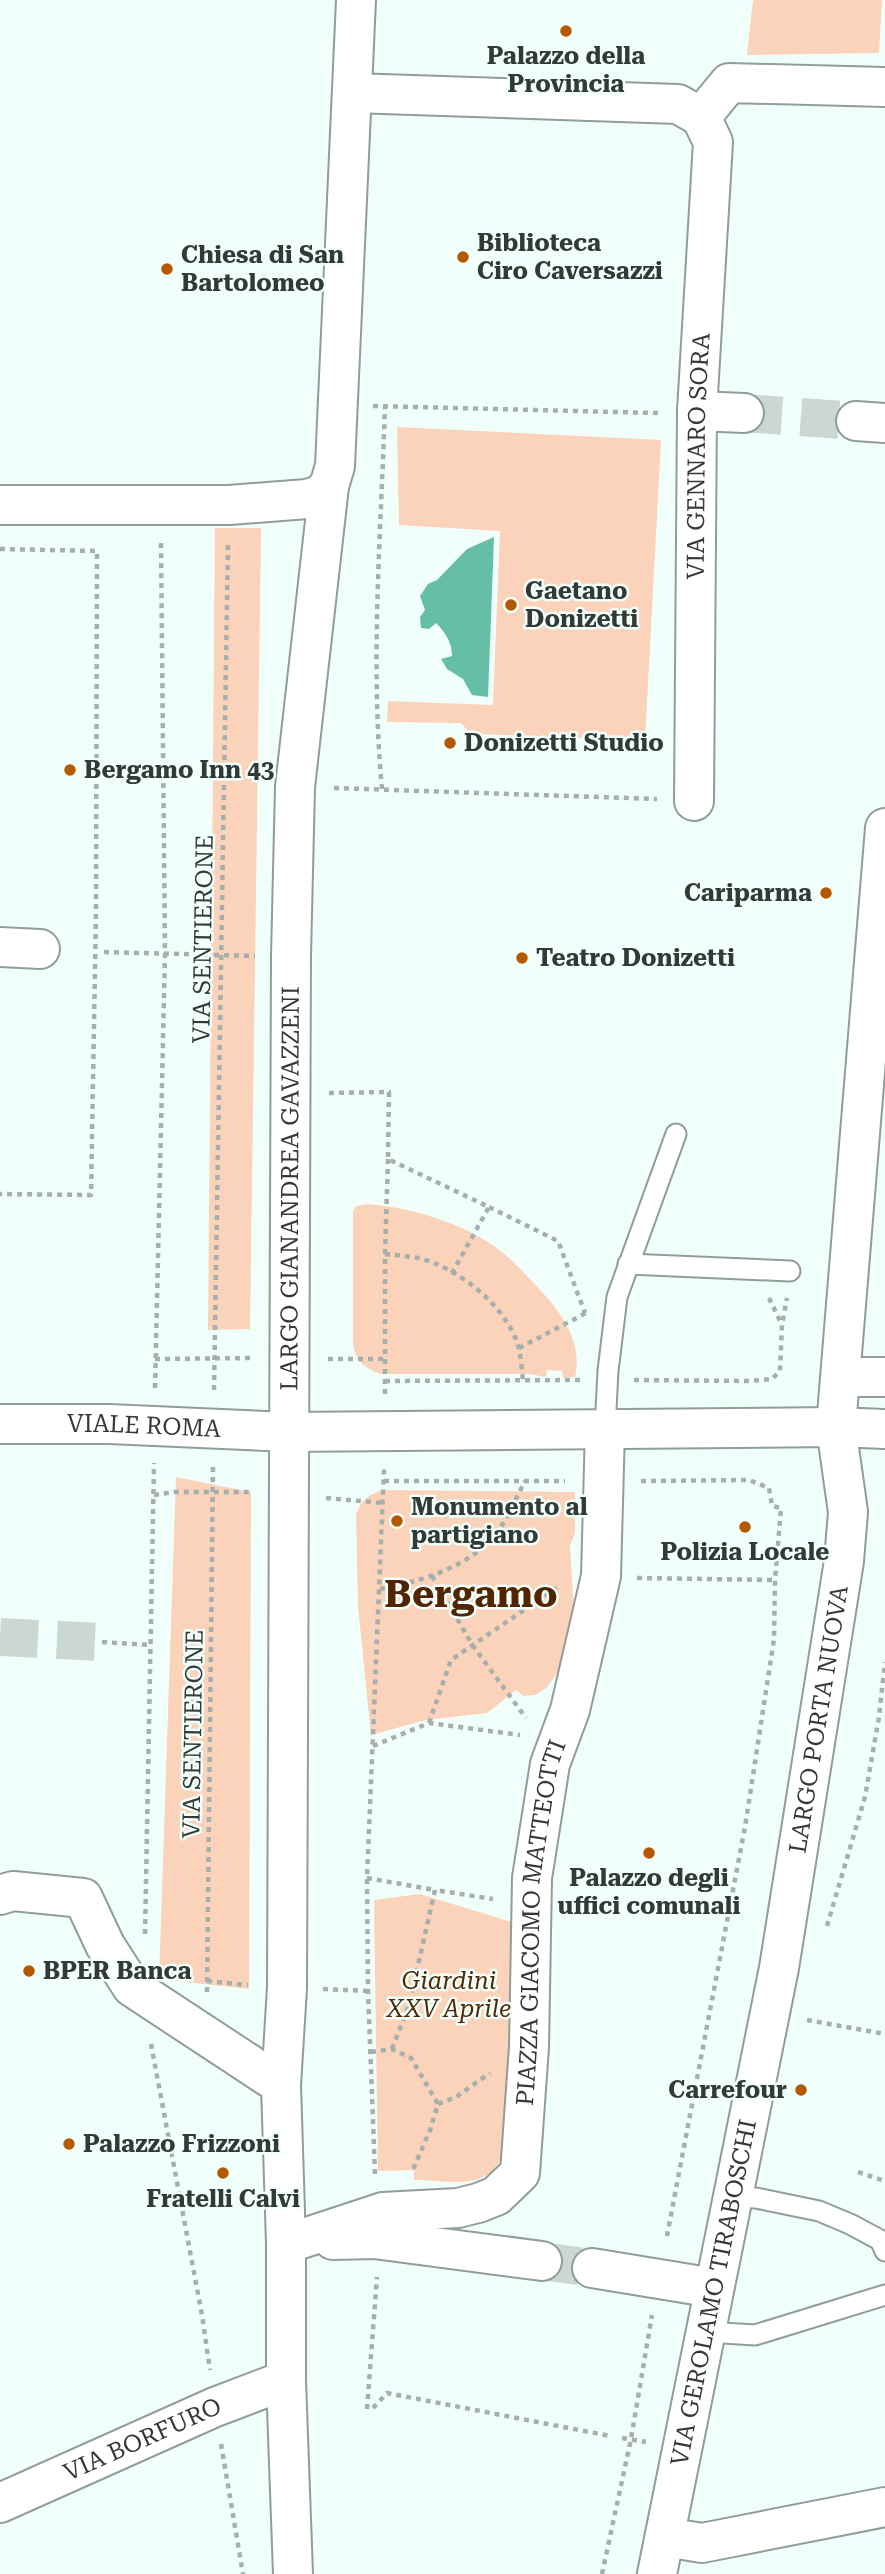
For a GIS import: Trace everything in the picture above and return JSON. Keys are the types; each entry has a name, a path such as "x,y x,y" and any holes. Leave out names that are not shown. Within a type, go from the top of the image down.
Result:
{"street":[{"name":"LARGO GIANANDREA GAVAZZENI","path":"288,1432 291,956 295,787 329,486 335,466 356,0"},
{"path":"352,93 678,104 701,117 729,83 885,87"},
{"name":"VIA GENNARO SORA","path":"694,801 697,411 713,142 701,117"},
{"path":"697,411 744,413"},
{"path":"0,505 229,505 307,499 320,495 329,486"},
{"name":"LARGO PORTA NUOVA","path":"785,2016 779,1968 844,1561 848,1512 836,1427 843,1326 877,1016 885,828"},
{"path":"0,947 40,949"},
{"path":"841,1377 885,1377"},
{"name":"VIALE ROMA","path":"0,1424 154,1426 288,1432"},
{"path":"293,2574 286,2380 286,2244 281,2085 286,1988 288,1432 836,1427 885,1429"},
{"name":"PIAZZA GIACOMO MATTEOTTI","path":"286,2244 376,2217 383,2211 458,2208 478,2203 496,2196 520,2173 529,2047 532,1878 550,1764 570,1710 601,1576 605,1429"},
{"path":"0,1895 13,1891 83,1898 105,1945 132,1987 281,2085"},
{"name":"VIA GEROLAMO TIRABOSCHI","path":"657,2574 733,2197 785,2016"},
{"path":"478,2203 481,2242 498,2254"},
{"path":"376,2217 498,2254 542,2261"},
{"path":"592,2268 714,2288"},
{"name":"VIA BORFURO","path":"0,2503 215,2407 286,2380"},
{"path":"665,2537 702,2543 885,2507"}],"lane":[{"path":"605,1429 607,1380 617,1297 676,1134"},
{"path":"628,1264 790,1271"},
{"path":"733,2197 756,2198 819,2211 880,2240 885,2251"},
{"path":"706,2332 755,2334 885,2295"}],"path":[{"path":"382,789 376,716 385,406"},
{"path":"337,407 653,413 697,411"},
{"path":"145,1935 165,954 161,504"},
{"name":"VIA SENTIERONE","path":"215,1359 228,529"},
{"path":"0,549 97,551 96,911 90,1195 0,1194"},
{"path":"295,787 694,801"},
{"path":"104,952 291,956"},
{"path":"290,1093 389,1092 385,1381 772,1379 780,1371 782,1325 768,1296"},
{"path":"388,1159 558,1241 585,1313"},
{"path":"452,1273 489,1208"},
{"path":"385,1254 420,1258 452,1273 482,1293 506,1320 519,1348 523,1381"},
{"path":"519,1348 617,1297"},
{"path":"155,1359 263,1358"},
{"path":"317,1358 385,1359"},
{"path":"601,2574 631,2440 745,1827 774,1639 775,1580 781,1508 772,1506 769,1488 749,1480"},
{"path":"384,1481 367,1878 377,2280 370,2409 387,2393 610,2436"},
{"path":"380,1589 432,1576 465,1560 495,1535 525,1481"},
{"name":"VIA SENTIERONE","path":"154,1495 175,1492 213,1493 206,2035"},
{"path":"432,1576 472,1646 534,1728"},
{"path":"429,1723 451,1660 555,1587 601,1576 775,1580"},
{"path":"102,1642 150,1645"},
{"path":"825,1933 864,1797 885,1662"},
{"path":"373,1746 429,1723 529,1736"},
{"path":"367,1878 503,1901"},
{"path":"392,2049 409,2005 435,1890"},
{"path":"142,1995 201,2315 243,2574"},
{"path":"785,2016 885,2034"},
{"path":"438,2104 456,2097 529,2047"},
{"path":"371,2052 392,2049 411,2058 438,2104 414,2167 376,2217"},
{"path":"858,2172 885,2181"}],"green space":[{"path":"753,0 882,0 879,53 747,55"},
{"path":"397,427 661,440 645,740 471,734 461,723 387,722 388,701 493,705 500,531 399,525"},
{"path":"215,528 261,528 250,1329 208,1330"},
{"path":"367,1204 400,1208 433,1217 480,1237 501,1251 541,1291 564,1320 574,1342 577,1365 575,1377 563,1378 562,1371 547,1370 546,1377 529,1374 381,1374 366,1367 356,1356 353,1345 353,1212 356,1206"},
{"path":"176,1477 251,1492 249,1989 159,1979"},
{"path":"382,1490 575,1492 575,1533 570,1546 573,1597 577,1614 562,1667 546,1688 535,1695 523,1696 516,1690 487,1713 426,1720 371,1735 358,1606 356,1515 366,1499"},
{"name":"Giardini XXV Aprile","path":"420,1894 515,1923 521,1968 503,2150 498,2164 489,2174 466,2182 414,2180 414,2170 378,2171 374,1900"}],"shaded area":[{"path":"494,537 488,697 472,695 463,679 447,669 441,659 452,656 450,642 436,623 429,629 421,628 420,617 425,610 420,596 428,584 437,580 467,549"}],"tunnel":[{"path":"744,413 856,421"},
{"path":"0,1637 102,1642"},
{"path":"542,2261 592,2268"}],"place":[{"name":"Palazzo della Provincia","path":"566,31"},
{"name":"Biblioteca Ciro Caversazzi","path":"463,257"},
{"name":"Chiesa di San Bartolomeo","path":"167,269"},
{"name":"Gaetano Donizetti","path":"511,605"},
{"name":"Donizetti Studio","path":"450,743"},
{"name":"Bergamo Inn 43","path":"70,770"},
{"name":"Cariparma","path":"826,893"},
{"name":"Teatro Donizetti","path":"522,958"},
{"name":"Monumento al partigiano","path":"397,1521"},
{"name":"Polizia Locale","path":"745,1527"},
{"name":"Palazzo degli uffici comunali","path":"649,1853"},
{"name":"BPER Banca","path":"29,1971"},
{"name":"Carrefour","path":"801,2090"},
{"name":"Palazzo Frizzoni","path":"69,2144"},
{"name":"Fratelli Calvi","path":"223,2173"}],"district":[{"name":"Bergamo","path":"471,1594"}]}
